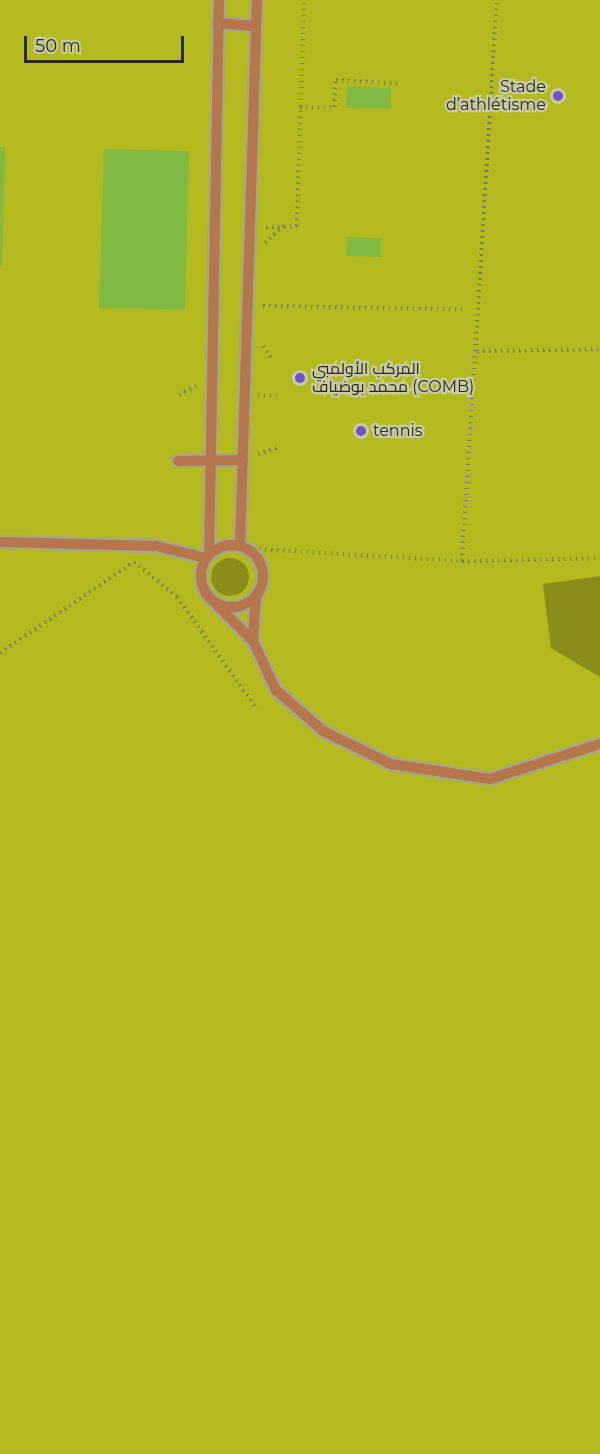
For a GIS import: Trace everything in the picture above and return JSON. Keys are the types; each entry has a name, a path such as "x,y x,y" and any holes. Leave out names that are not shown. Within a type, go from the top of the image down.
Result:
{"lane":[{"path":"219,0 208,556 201,579 211,599 253,641 276,690 323,731 391,764 490,779 600,744"},
{"path":"253,641 256,595 262,569 243,547 243,460 257,0"},
{"path":"218,24 256,26"},
{"path":"178,461 243,460"},
{"path":"0,542 138,545 208,556 223,546 243,547"},
{"path":"211,599 234,607 256,595"}],"path":[{"path":"250,228 297,226 304,0"},
{"path":"462,561 477,351 497,0"},
{"path":"300,107 336,107 336,80 402,84"},
{"path":"247,305 464,310"},
{"path":"477,351 600,349"},
{"path":"0,653 134,562 138,545"},
{"path":"243,547 462,561 600,558"},
{"path":"134,562 177,597 257,709"}],"shaded area":[{"path":"0,0 600,0 600,1454 0,1454"},
{"path":"230,558 244,563 249,577 244,591 230,596 216,591 211,577 216,563"},
{"path":"600,576 600,677 551,648 543,584"}],"building":[{"path":"347,86 391,88 390,109 346,108"},
{"path":"0,147 5,147 2,265 0,265"},
{"path":"104,149 189,151 185,310 99,308"},
{"path":"347,237 381,238 381,257 346,256"}],"place":[{"name":"Stade d’athlétisme","path":"558,96"},
{"name":"المركب الأولمبي محمد بوضياف (COMB)","path":"300,378"},
{"name":"tennis","path":"361,431"}]}
